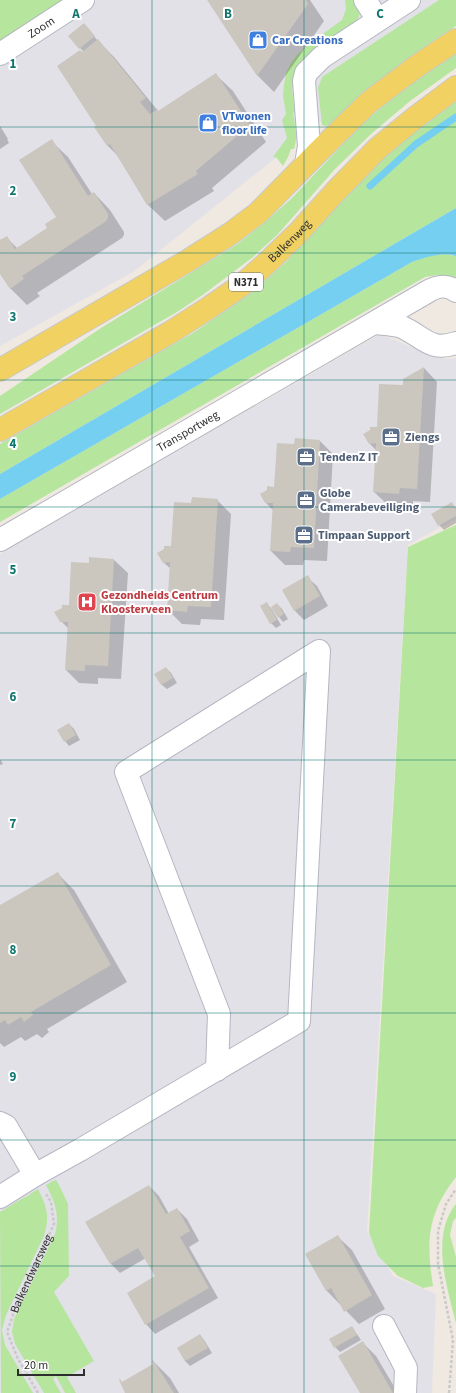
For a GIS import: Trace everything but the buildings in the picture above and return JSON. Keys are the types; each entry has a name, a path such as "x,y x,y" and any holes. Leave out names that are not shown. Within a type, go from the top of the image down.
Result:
{"main road":[{"path":"0,370 81,324 224,238 258,213 370,102 417,66 456,40"},
{"name":"Balkenweg","path":"0,430 171,332 242,285 298,233 378,148 456,87"}],"street":[{"name":"Zoom","path":"0,54 83,0"},
{"path":"365,0 378,20"},
{"path":"306,164 309,146 304,81 306,73 313,64 322,57 409,0"},
{"name":"Transportweg","path":"0,540 436,287 446,286 456,291"},
{"path":"375,323 402,327 432,345 446,346 456,343"},
{"path":"0,1198 35,1175 80,1150 217,1070 299,1021 319,651 126,772 219,1014 217,1070"},
{"path":"0,1123 6,1126 35,1175"},
{"path":"384,1326 406,1368 405,1393"}],"path":[{"name":"Balkendwarsweg","path":"35,1175 51,1202 54,1224 16,1306 7,1332 18,1359 38,1393"},
{"path":"449,1393 453,1340 438,1264 438,1231 446,1204 456,1189"}],"shaded area":[{"path":"97,0 456,0 423,40 133,272 0,346 0,64"},
{"path":"380,334 428,355 448,359 456,358 456,519 408,545 367,1232 393,1276 436,1294 432,1393 0,1393 0,554"}],"green space":[{"path":"0,0 83,0 0,54"},
{"path":"345,0 358,0 360,11 356,22 294,77 292,90 295,112 293,113 296,140 294,149 291,149 283,166 277,158 273,157 287,138 282,120 286,114 283,96 286,73 298,54 342,20 346,9"},
{"path":"439,0 456,0 456,26 391,72 330,124 326,126 322,125 318,88 322,77"},
{"path":"456,53 456,68 410,101 371,134 335,169 278,234 253,257 204,294 177,312 0,414 0,396 101,328 236,245 263,224 292,198 363,123 407,86"},
{"path":"456,98 456,208 0,474 0,444 193,333 251,293 286,262 351,189 409,133"},
{"path":"444,254 456,256 456,277 438,275 425,277 0,522 0,499 412,262 431,255"},
{"path":"456,525 456,1177 439,1203 434,1216 430,1242 433,1286 423,1288 398,1276 378,1256 369,1233 408,547"},
{"path":"55,1180 57,1181 68,1204 69,1276 54,1292 94,1361 67,1377 76,1393 65,1393 56,1376 53,1379 61,1393 44,1393 15,1344 12,1332 14,1319 55,1234 57,1221 56,1209 46,1185"},
{"path":"38,1189 44,1201 47,1212 46,1229 6,1315 2,1330 5,1345 33,1393 1,1393 0,1212"},
{"path":"456,1204 456,1218 453,1221 450,1235 456,1257 456,1323 445,1278 442,1246 448,1217"}],"water":[{"path":"456,208 456,256 439,255 412,262 0,499 0,474"}],"waterway":[{"path":"370,186 416,144 456,117"}],"place":[{"name":"Car Creations","path":"258,40"},
{"name":"VTwonen floor life","path":"208,123"},
{"name":"Ziengs","path":"391,437"},
{"name":"TendenZ IT","path":"306,457"},
{"name":"Globe Camerabeveiliging","path":"306,500"},
{"name":"Timpaan Support","path":"304,535"},
{"name":"Gezondheids Centrum Kloosterveen","path":"87,602"}]}
